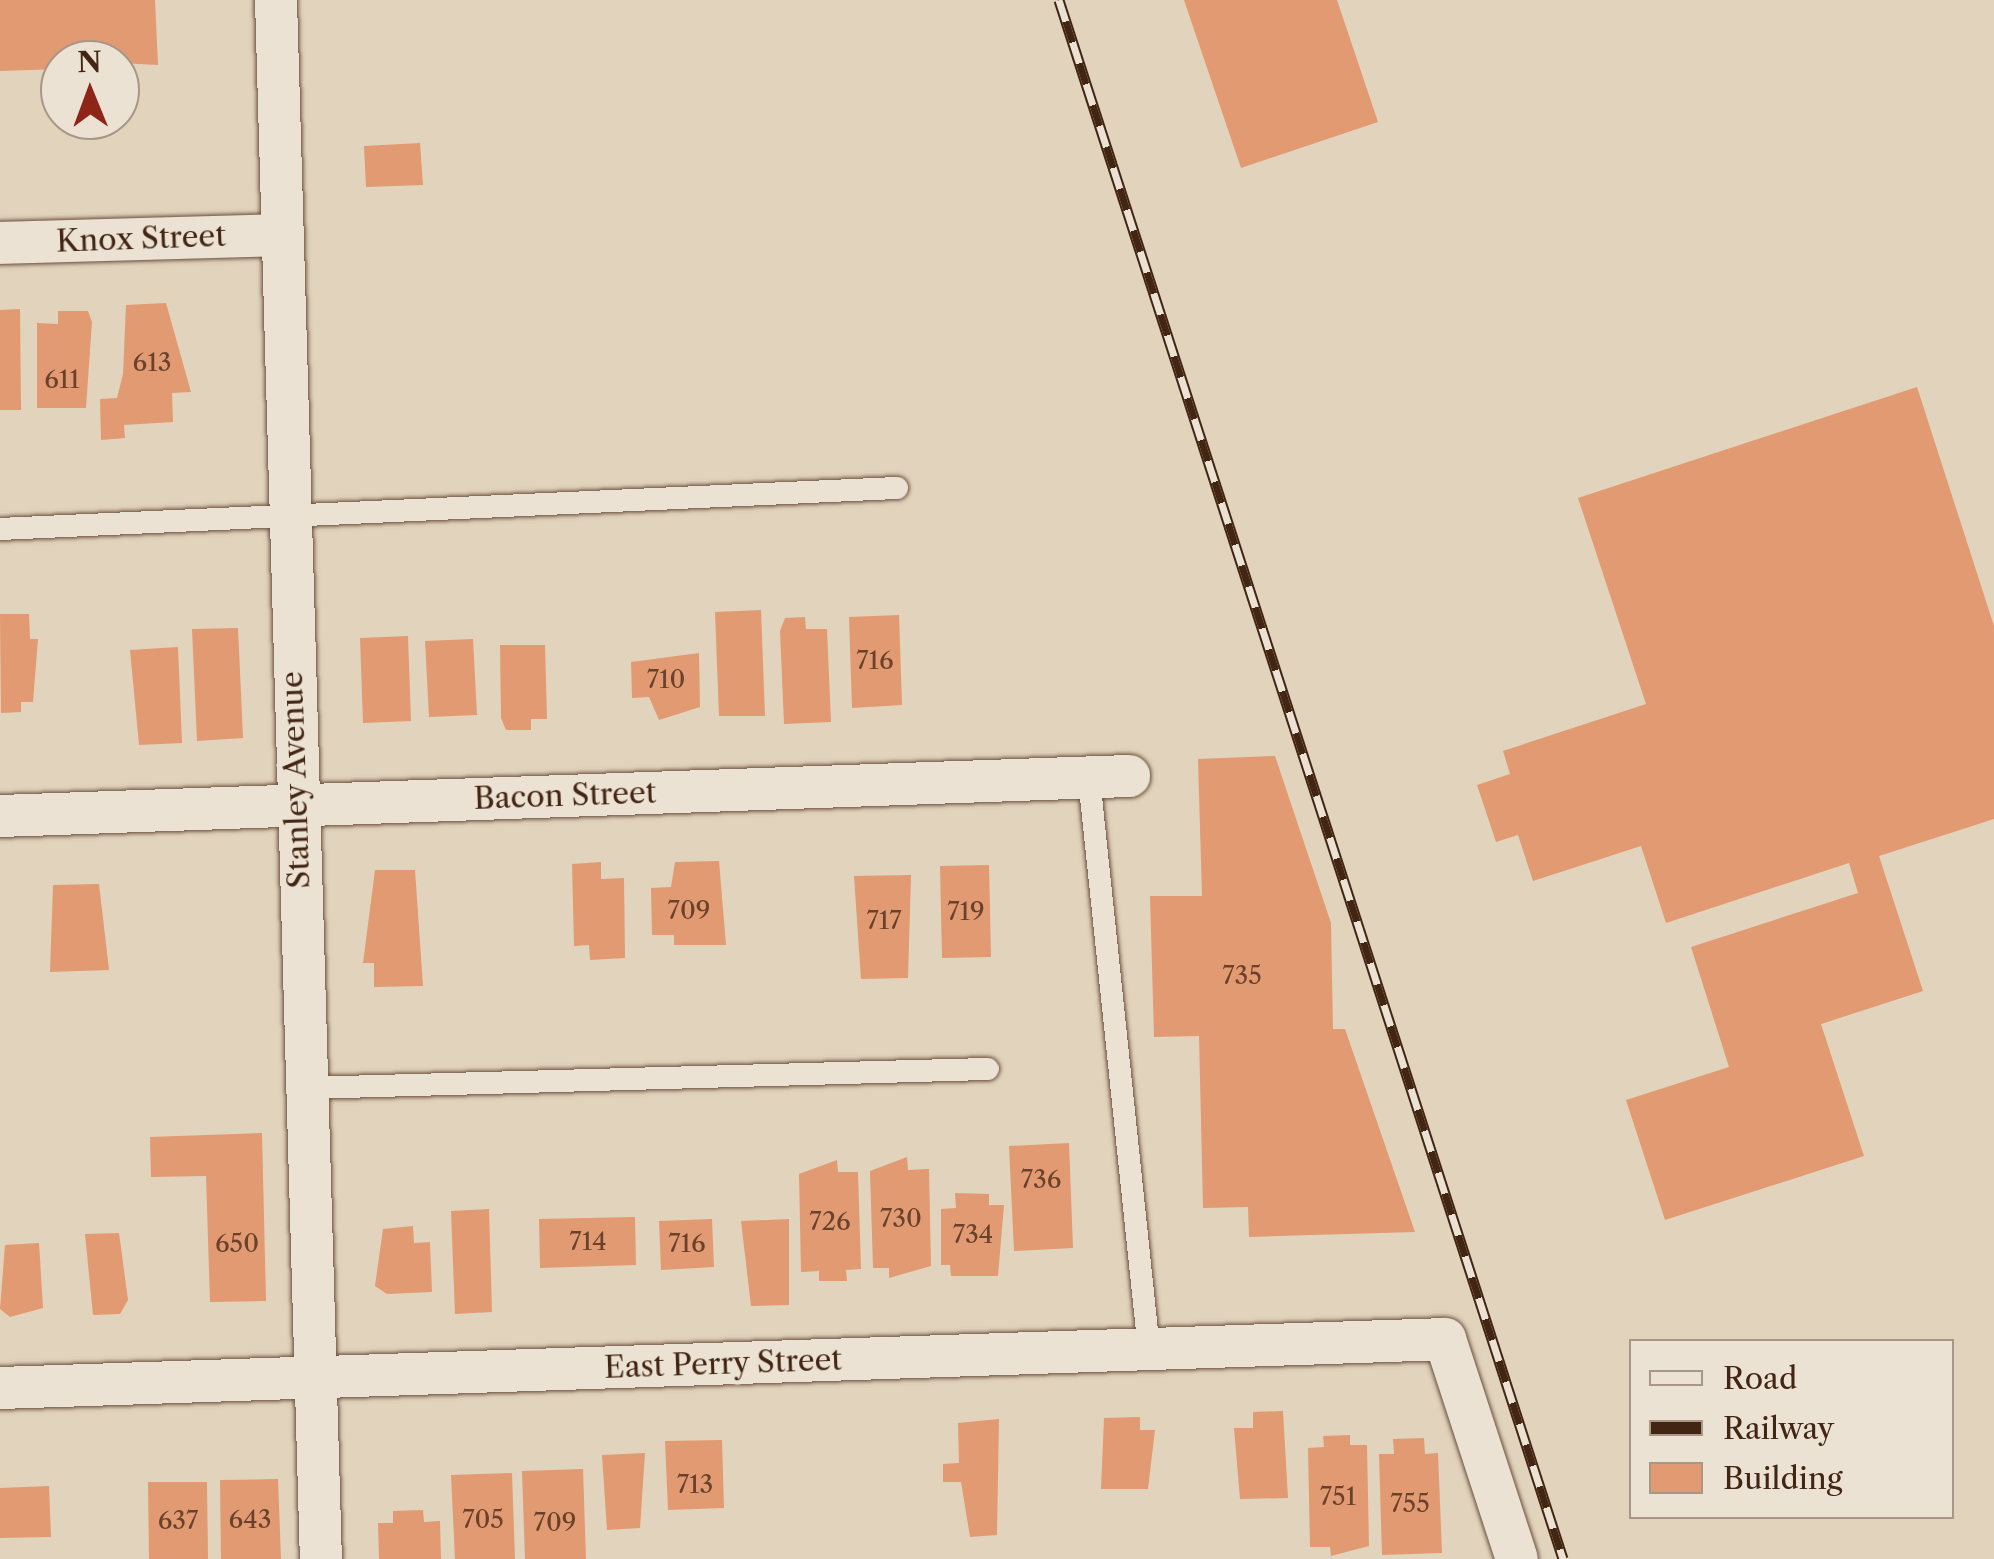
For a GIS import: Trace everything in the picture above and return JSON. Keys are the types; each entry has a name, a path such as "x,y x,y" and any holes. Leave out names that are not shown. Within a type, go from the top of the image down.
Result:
{"street":[{"name":"Stanley Avenue","path":"276,0 296,806 321,1559"},
{"name":"Knox Street","path":"0,243 282,235"},
{"name":"Bacon Street","path":"0,816 1109,777"},
{"name":"East Perry Street","path":"0,1388 1446,1339 1517,1559"}],"lane":[{"path":"0,529 897,488"},
{"path":"1109,777 1148,1350"},
{"path":"306,1088 988,1068"}],"building":[{"path":"0,0 155,0 158,65 140,64 140,40 40,40 40,70 0,71"},
{"path":"1184,0 1337,0 1378,122 1241,168"},
{"path":"420,143 423,185 366,187 364,146"},
{"path":"166,303 191,392 172,393 173,422 124,425 125,438 101,440 100,399 117,398 123,374 126,305"},
{"path":"20,309 21,410 0,410 0,310"},
{"path":"58,311 88,311 92,322 86,408 37,408 37,323 58,324"},
{"path":"1917,387 1994,626 1994,819 1879,856 1923,991 1821,1024 1864,1156 1665,1220 1626,1100 1729,1067 1691,947 1858,893 1849,863 1666,923 1641,846 1533,881 1518,835 1496,842 1477,785 1510,774 1503,751 1646,704 1578,498"},
{"path":"761,610 765,716 719,716 715,612"},
{"path":"0,614 29,614 30,639 38,639 33,702 21,702 21,712 1,713"},
{"path":"899,615 902,705 852,708 849,617"},
{"path":"805,617 806,629 827,629 831,722 784,724 780,631 785,618"},
{"path":"238,628 243,738 197,741 192,629"},
{"path":"408,636 411,721 363,723 360,638"},
{"path":"473,639 477,715 429,717 425,641"},
{"path":"500,645 545,645 547,719 531,719 531,730 506,730 501,718"},
{"path":"178,647 182,743 139,745 130,650"},
{"path":"699,653 700,707 659,720 649,697 632,698 631,662"},
{"path":"1275,756 1331,923 1333,1029 1345,1029 1415,1232 1249,1237 1248,1207 1203,1208 1199,1036 1154,1037 1150,896 1202,896 1198,759"},
{"path":"719,861 726,945 674,945 674,935 652,935 651,888 671,887 675,862"},
{"path":"601,862 601,879 624,878 625,958 590,960 589,945 574,946 572,864"},
{"path":"989,865 991,957 942,958 940,866"},
{"path":"375,870 415,870 423,986 374,987 374,963 363,963"},
{"path":"911,875 908,978 861,979 854,876"},
{"path":"99,884 109,970 50,972 53,885"},
{"path":"262,1133 266,1301 210,1302 206,1176 151,1177 150,1137"},
{"path":"1069,1143 1073,1248 1014,1251 1009,1146"},
{"path":"907,1157 908,1170 929,1169 931,1266 889,1278 889,1268 873,1268 870,1171"},
{"path":"837,1160 838,1172 858,1172 861,1269 846,1270 847,1281 819,1281 819,1271 801,1272 799,1174"},
{"path":"955,1193 989,1194 989,1205 1004,1205 998,1276 951,1276 950,1265 941,1265 941,1209 956,1208"},
{"path":"489,1209 492,1312 455,1314 451,1211"},
{"path":"635,1217 636,1265 540,1268 539,1219"},
{"path":"712,1219 714,1267 661,1270 659,1221"},
{"path":"789,1219 789,1305 751,1306 741,1221"},
{"path":"413,1226 414,1243 430,1242 432,1292 387,1294 375,1286 383,1229"},
{"path":"119,1233 128,1300 120,1314 93,1315 85,1234"},
{"path":"39,1243 43,1308 10,1317 0,1309 5,1245"},
{"path":"1283,1411 1288,1498 1240,1499 1234,1428 1253,1428 1253,1412"},
{"path":"1140,1417 1140,1430 1155,1430 1148,1489 1101,1489 1104,1418"},
{"path":"999,1419 997,1535 970,1537 961,1482 943,1482 943,1464 959,1463 958,1423"},
{"path":"1350,1435 1350,1445 1367,1445 1369,1546 1331,1556 1330,1547 1310,1547 1308,1448 1324,1447 1323,1436"},
{"path":"1424,1438 1425,1454 1438,1453 1442,1553 1382,1555 1379,1454 1394,1454 1393,1439"},
{"path":"722,1440 724,1508 668,1510 665,1441"},
{"path":"645,1453 640,1528 607,1530 602,1455"},
{"path":"583,1469 586,1559 525,1559 522,1471"},
{"path":"512,1473 515,1559 455,1559 451,1475"},
{"path":"278,1479 281,1559 221,1559 220,1480"},
{"path":"148,1482 207,1482 208,1559 149,1559"},
{"path":"49,1486 51,1537 0,1538 0,1488"},
{"path":"423,1510 424,1522 440,1521 441,1559 379,1559 378,1523 393,1523 393,1511"}],"railway":[{"path":"1059,0 1563,1559"}]}
